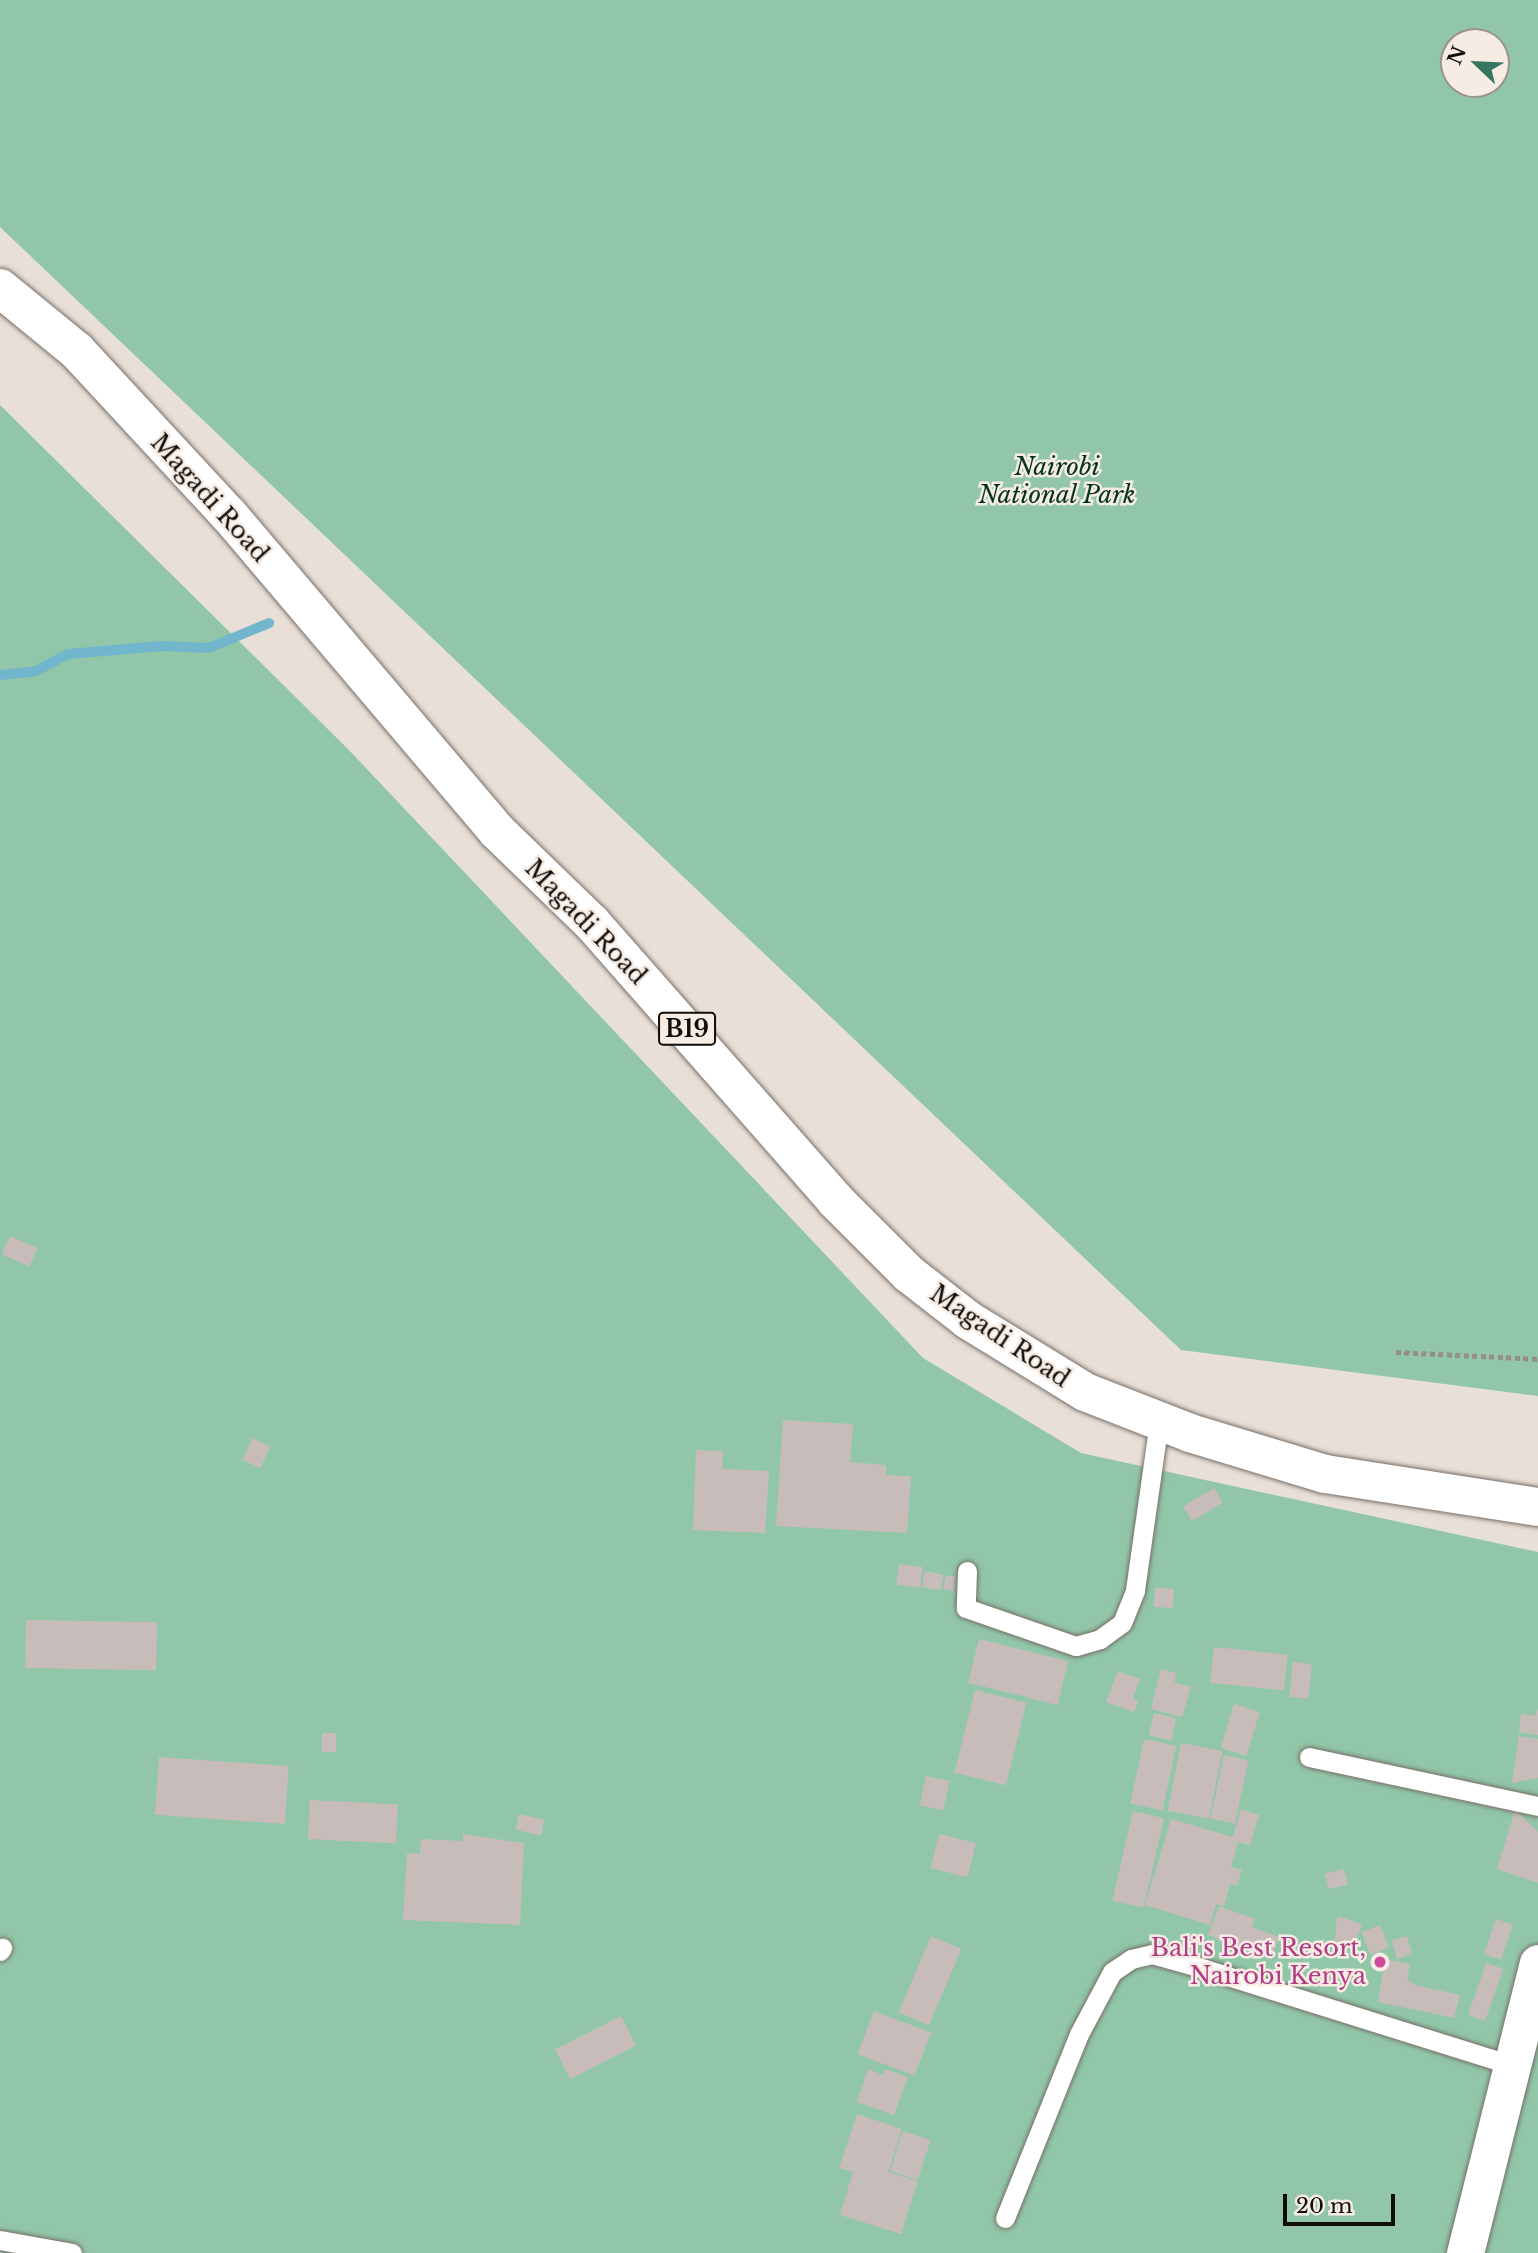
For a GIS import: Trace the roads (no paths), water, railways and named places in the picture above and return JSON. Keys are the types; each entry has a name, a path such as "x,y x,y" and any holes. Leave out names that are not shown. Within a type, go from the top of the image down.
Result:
{"highway":[{"name":"Magadi Road","path":"0,288 77,351 229,514 496,831 592,923 835,1200 909,1274 968,1320 1085,1392 1160,1421 1325,1474 1538,1507"}],"street":[{"path":"1465,2253 1538,1963"}],"lane":[{"path":"967,1572 966,1608 1076,1646 1100,1639 1122,1623 1135,1590 1160,1421"},
{"path":"1309,1757 1538,1806"},
{"path":"1005,2218 1079,2034 1112,1972 1130,1959 1152,1954 1512,2065"},
{"path":"0,2240 72,2253"}],"waterway":[{"path":"0,675 36,671 68,654 163,646 209,648 269,623"}],"place":[{"name":"Bali's Best Resort, Nairobi Kenya","path":"1380,1962"}],"park label":[{"name":"Nairobi National Park","path":"1057,481"}]}
